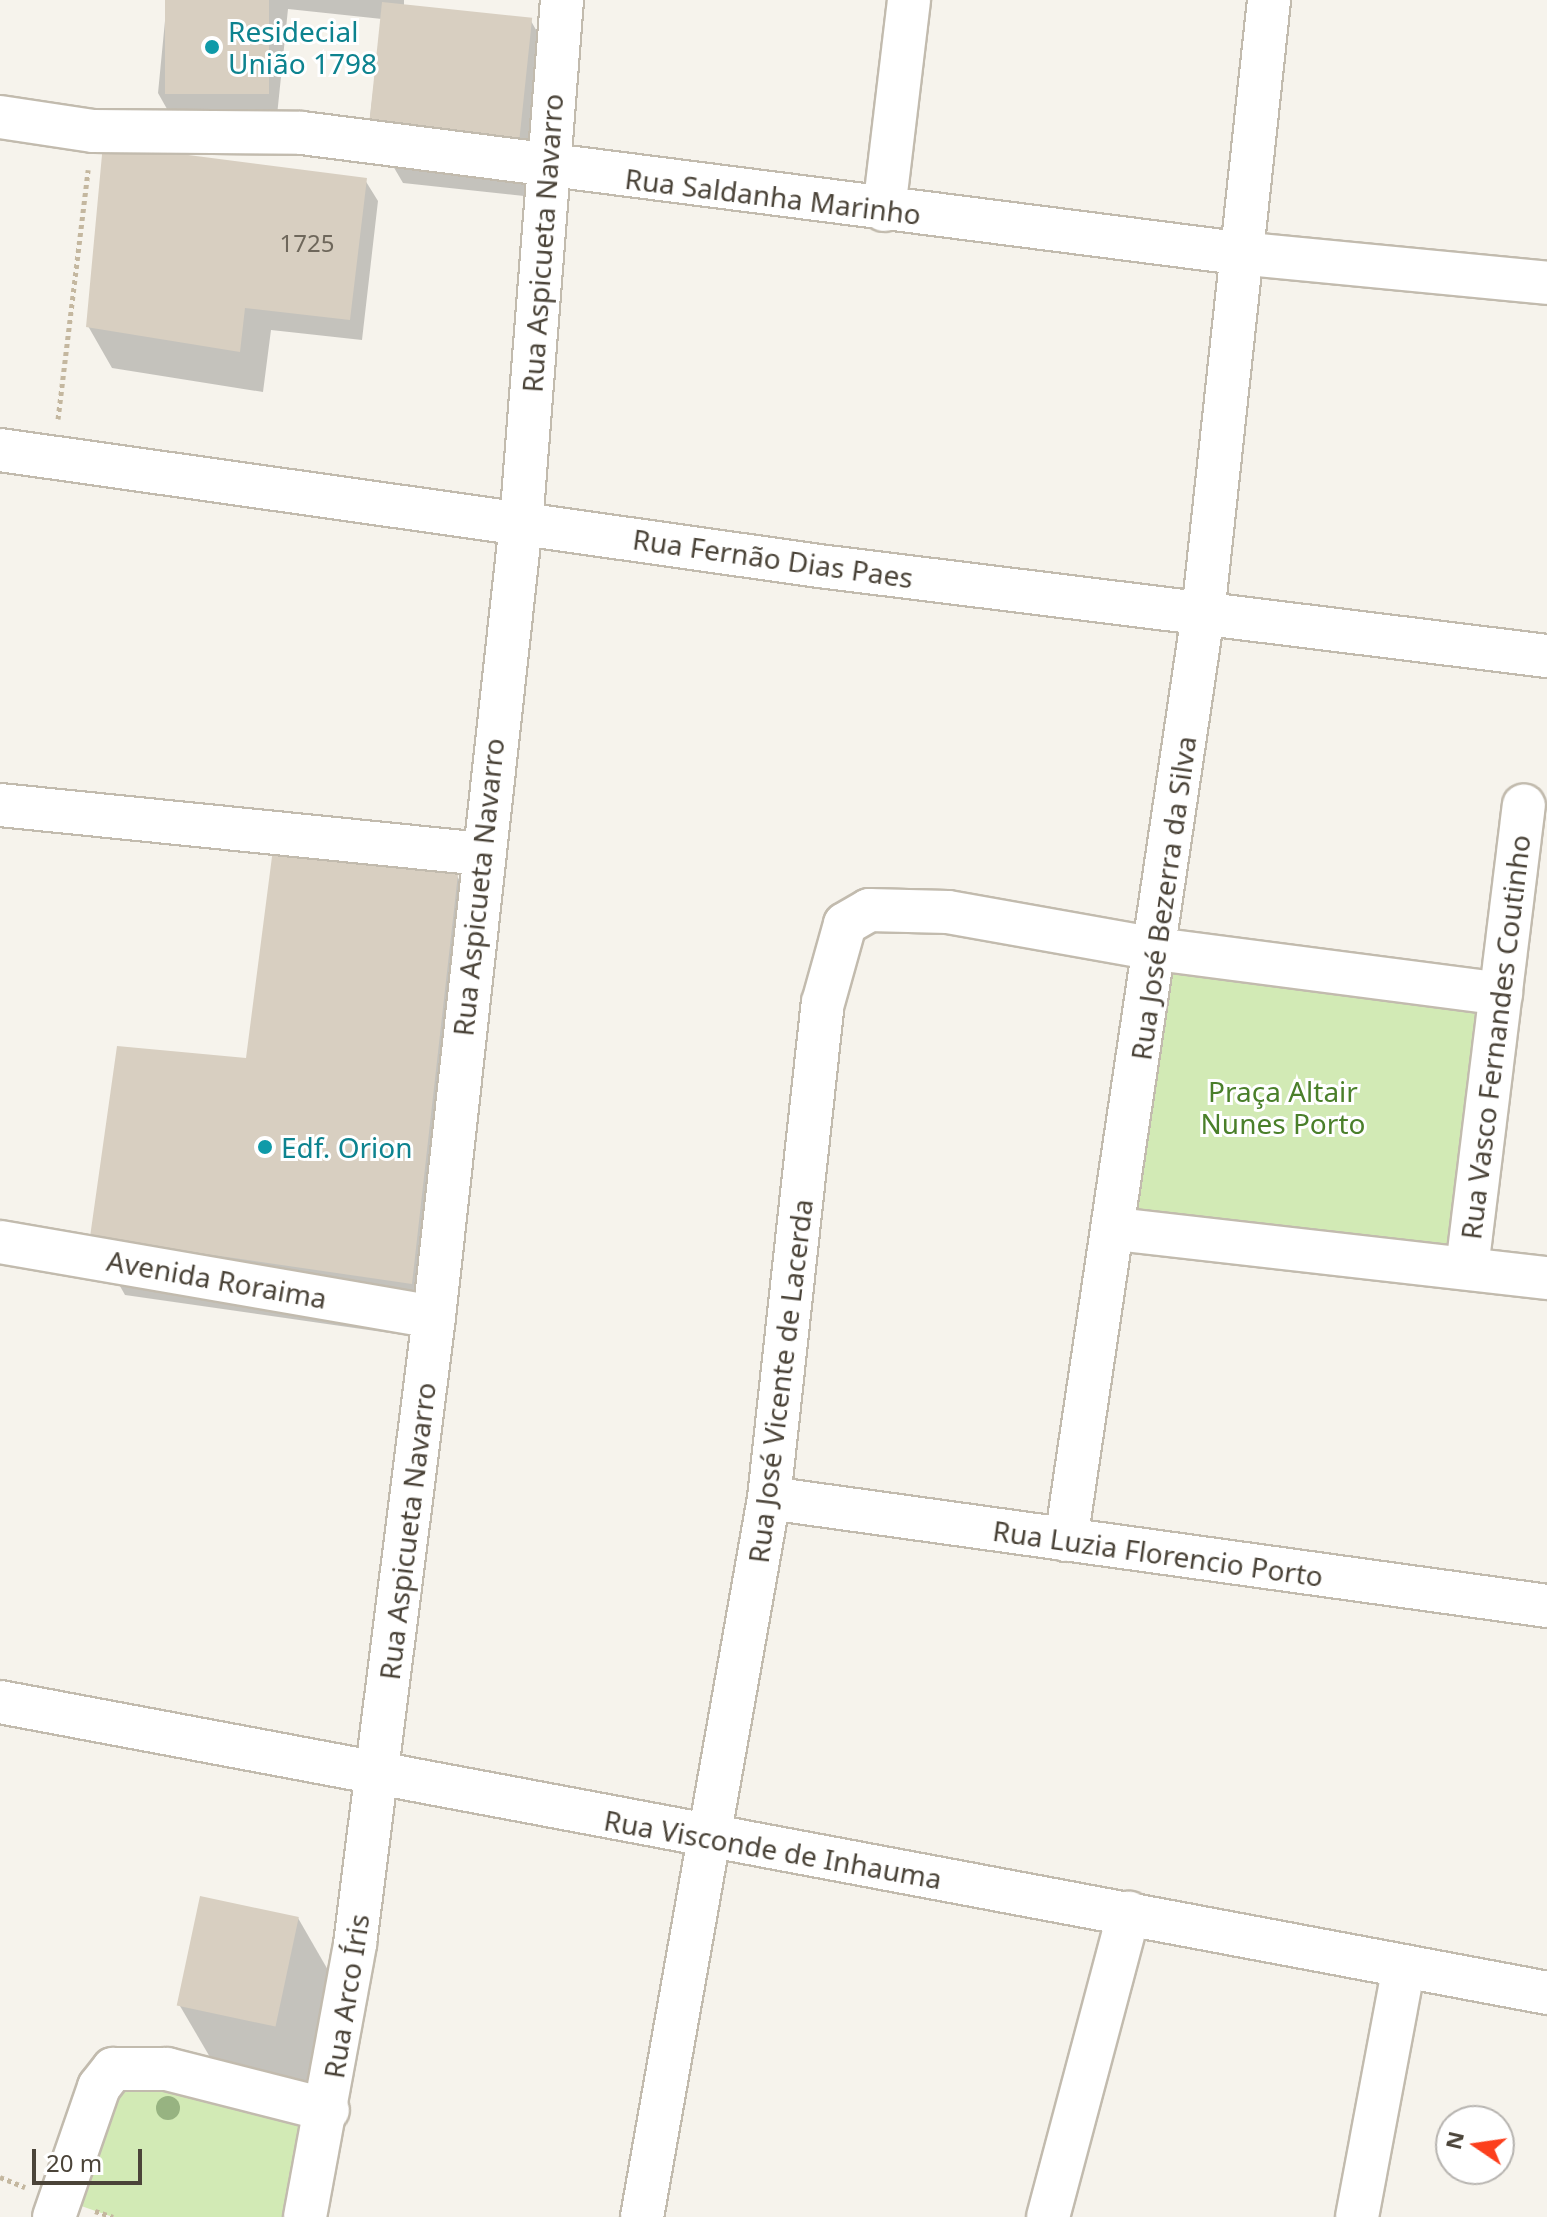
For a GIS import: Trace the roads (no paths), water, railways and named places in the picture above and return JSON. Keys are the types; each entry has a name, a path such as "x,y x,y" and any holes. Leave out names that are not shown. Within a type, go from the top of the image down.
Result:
{"street":[{"name":"Rua Aspicueta Navarro","path":"376,1773 434,1317 480,854 521,524 545,168 562,0"},
{"path":"884,210 909,0"},
{"name":"Rua José Bezerra da Silva","path":"1066,1540 1116,1229 1203,614 1238,253 1269,0"},
{"name":"Rua Saldanha Marinho","path":"0,117 93,131 259,129 545,168 1238,253 1547,283"},
{"name":"Rua Fernão Dias Paes","path":"0,450 53,455 521,524 1547,656"},
{"path":"0,805 480,854"},
{"name":"Rua Vasco Fernandes Coutinho","path":"1467,1268 1524,806"},
{"name":"Rua José Vicente de Lacerda","path":"642,2217 769,1498 823,1003 845,924 869,910 948,912 1156,949"},
{"path":"1156,949 1501,994"},
{"path":"1116,1229 1547,1278"},
{"name":"Avenida Roraima","path":"0,1242 434,1317"},
{"name":"Rua Luzia Florencio Porto","path":"769,1498 1547,1606"},
{"name":"Rua Visconde de Inhauma","path":"0,1702 711,1839 1129,1913 1547,1993"},
{"name":"Rua Arco Íris","path":"305,2217 328,2110 376,1773"},
{"path":"1048,2217 1129,1913"},
{"path":"1357,2217 1404,1967"},
{"path":"54,2217 99,2087 113,2069 167,2069 328,2110"}],"place":[{"name":"Residecial União 1798","path":"212,47"},
{"name":"Edf. Orion","path":"265,1147"}],"park label":[{"name":"Praça Altair Nunes Porto","path":"1283,1107"}]}
